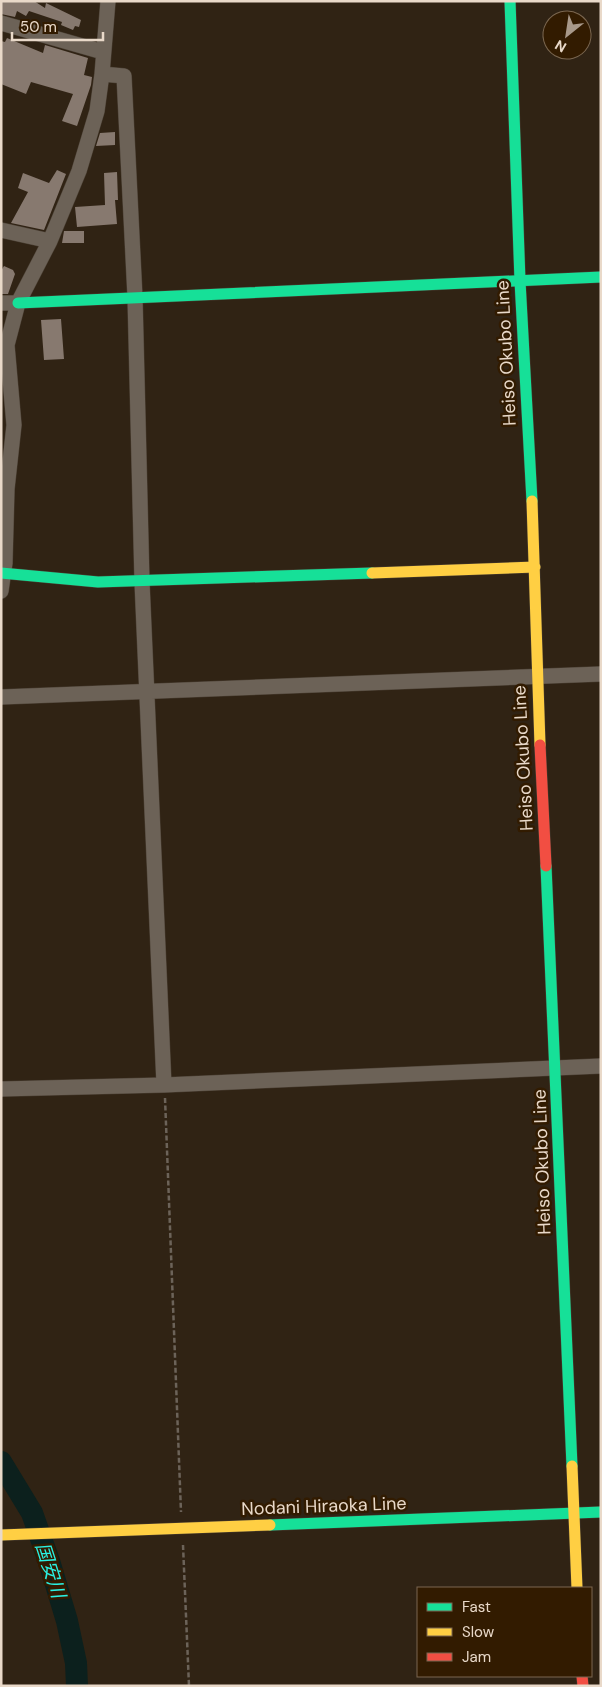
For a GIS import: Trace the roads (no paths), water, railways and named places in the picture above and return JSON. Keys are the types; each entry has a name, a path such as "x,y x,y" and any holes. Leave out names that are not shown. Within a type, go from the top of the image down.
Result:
{"main road":[{"name":"Heiso Okubo Line","path":"510,1 520,281 535,568 537,677 556,1068 574,1513"},
{"path":"18,303 601,278"},
{"path":"2,573 98,582 142,582 535,568"},
{"name":"Nodani Hiraoka Line","path":"1,1534 182,1529 601,1512"},
{"path":"574,1513 577,1587"}],"street":[{"path":"1,591 7,489 14,425 7,345 18,303 50,241 79,171 97,111 108,1"},
{"path":"1,24 103,52"},
{"path":"102,74 124,76 135,297 142,582 164,1085"},
{"path":"1,230 50,241"},
{"path":"1,303 18,303"},
{"path":"1,697 601,674"},
{"path":"1,1089 164,1085 601,1066"}],"waterway":[{"name":"国安川","path":"1,1462 32,1513 49,1561 67,1621 76,1663 77,1686"}]}
